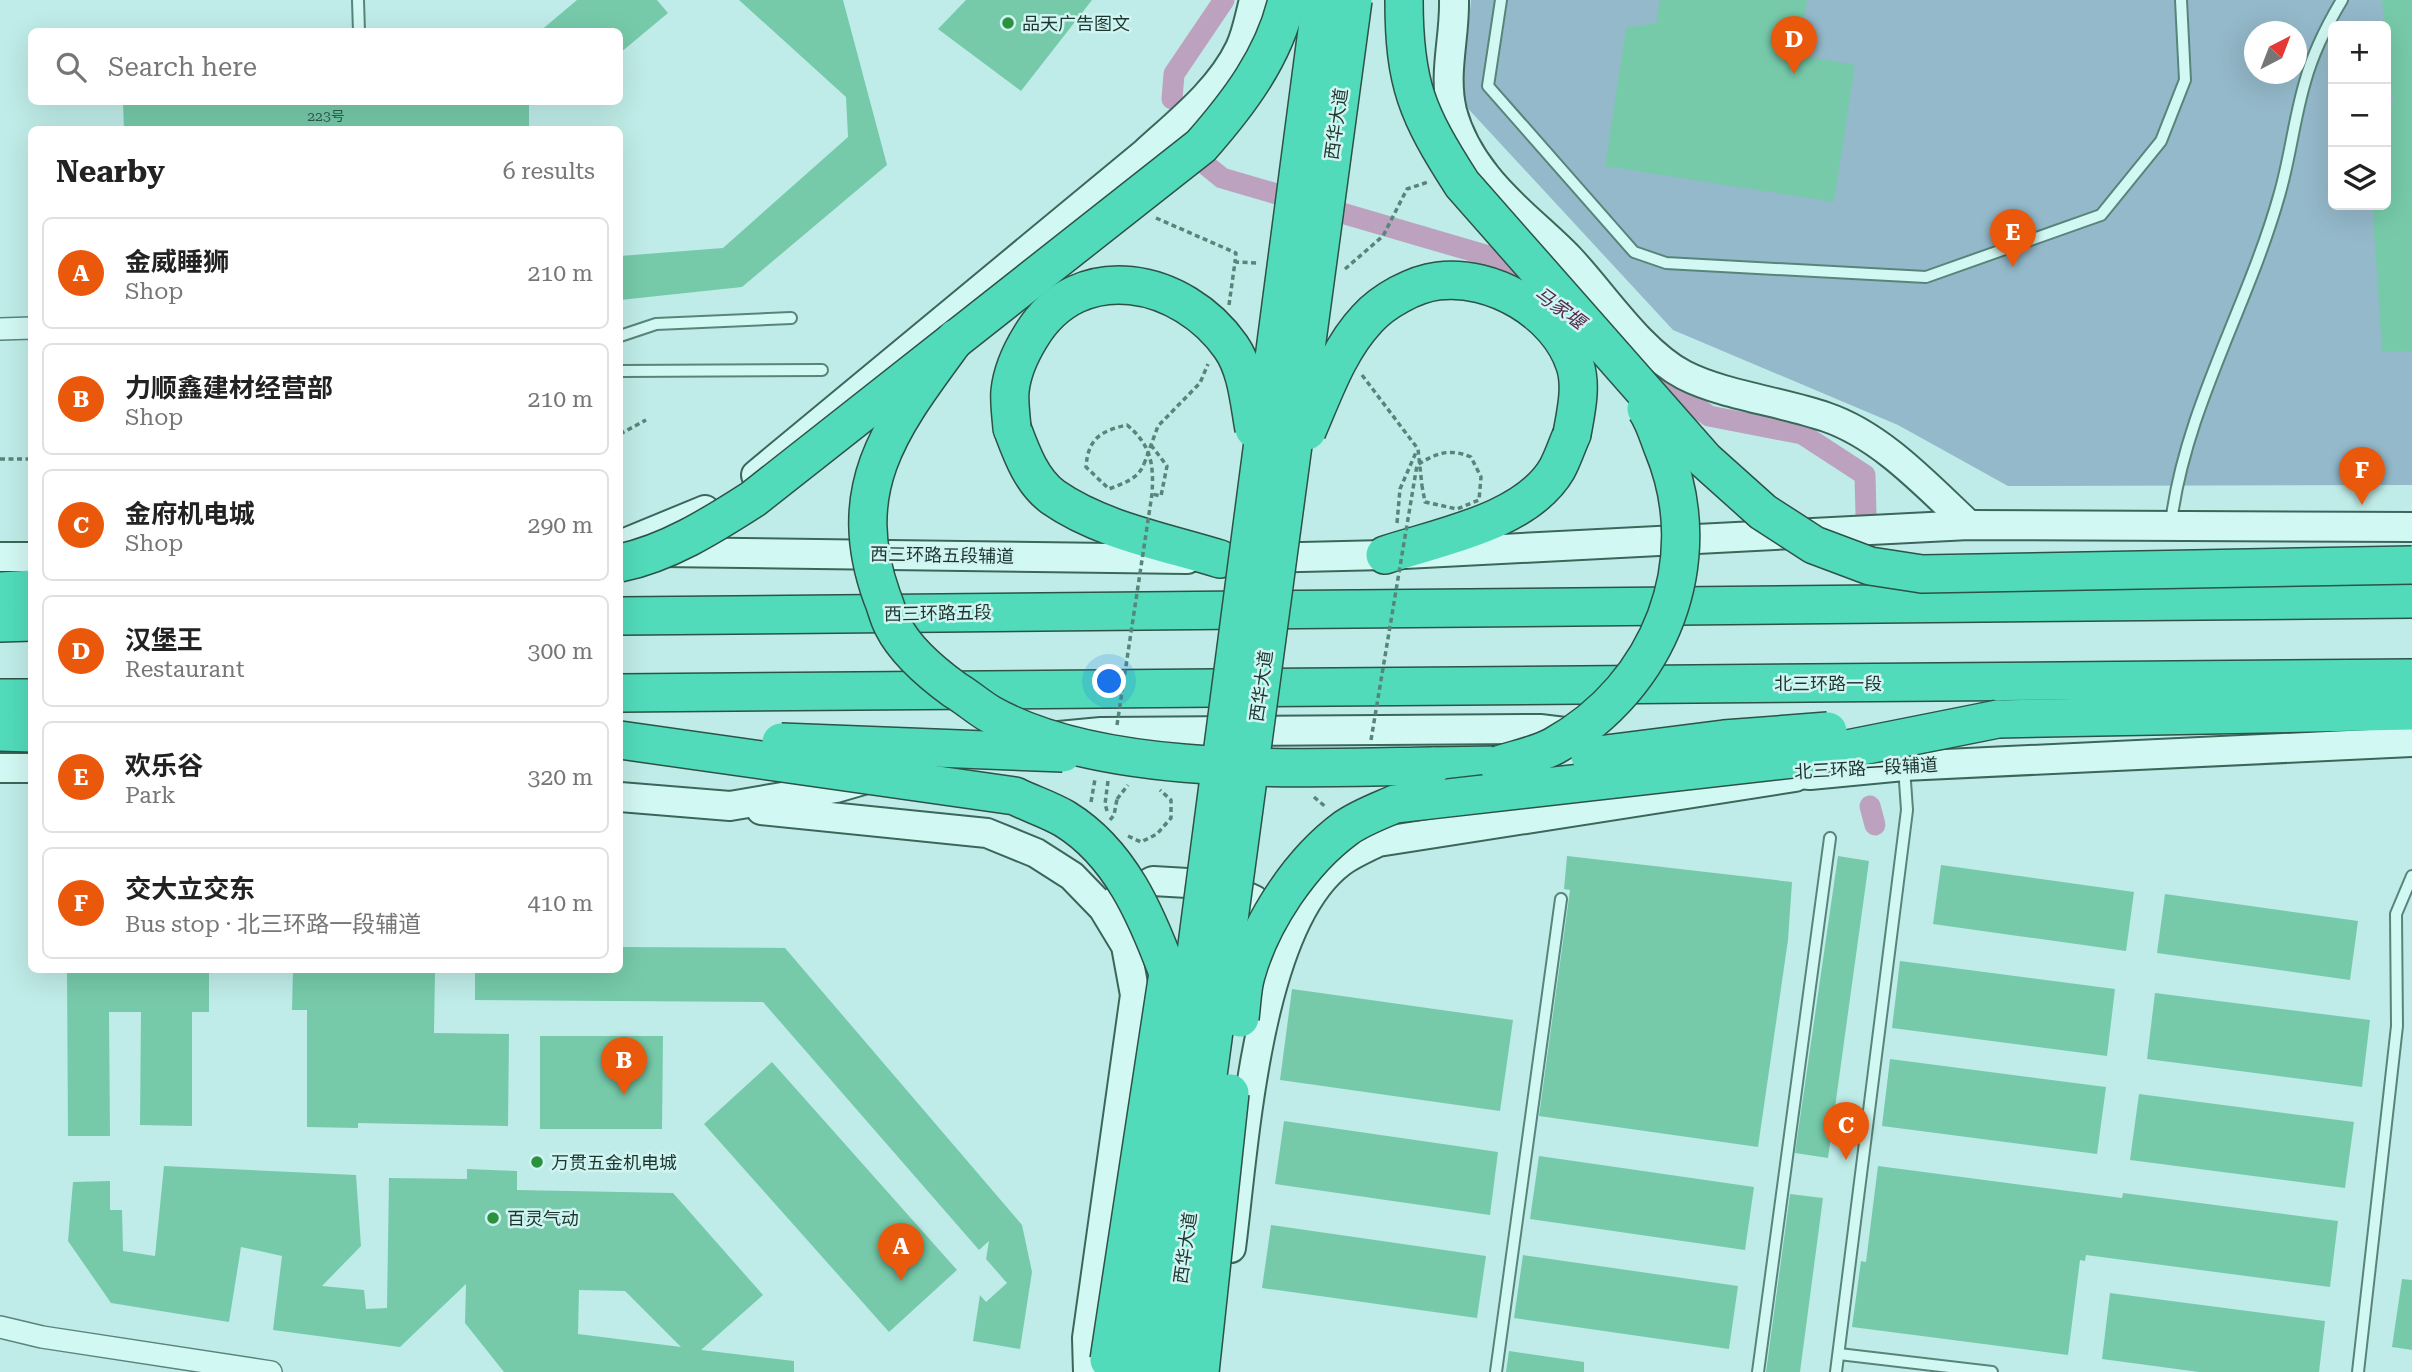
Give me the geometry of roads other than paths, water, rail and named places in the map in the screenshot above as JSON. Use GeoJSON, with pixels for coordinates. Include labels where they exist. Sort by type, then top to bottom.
{"type":"FeatureCollection","features":[{"type":"Feature","properties":{"kind":"highway"},"geometry":{"type":"LineString","coordinates":[[623,562],[639,559],[707,530],[752,499],[1201,146],[1238,104],[1257,71],[1287,0]]}},
{"type":"Feature","properties":{"kind":"highway","name":"西华大道"},"geometry":{"type":"LineString","coordinates":[[1275,468],[1321,0]]}},
{"type":"Feature","properties":{"kind":"highway","name":"西华大道"},"geometry":{"type":"LineString","coordinates":[[1168,1372],[1186,1139],[1275,468],[1353,0]]}},
{"type":"Feature","properties":{"kind":"highway"},"geometry":{"type":"LineString","coordinates":[[1404,0],[1404,49],[1411,88],[1433,139],[1462,184],[1705,460],[1763,512],[1814,545],[1870,566],[1922,574],[1982,575],[2412,565]]}},
{"type":"Feature","properties":{"kind":"highway"},"geometry":{"type":"LineString","coordinates":[[1275,468],[1339,357],[1368,317],[1400,295],[1437,281],[1473,283],[1508,294],[1539,314],[1554,330],[1576,366],[1578,399],[1572,434],[1556,471],[1519,505],[1497,519],[1385,555]]}},
{"type":"Feature","properties":{"kind":"highway"},"geometry":{"type":"LineString","coordinates":[[1220,559],[1094,519],[1051,496],[1026,463],[1012,428],[1010,390],[1022,351],[1041,319],[1069,297],[1100,285],[1138,285],[1173,298],[1206,318],[1232,349],[1275,468]]}},
{"type":"Feature","properties":{"kind":"highway"},"geometry":{"type":"LineString","coordinates":[[1498,765],[1553,747],[1595,718],[1646,662],[1664,628],[1678,587],[1682,548],[1679,495],[1668,459],[1650,415],[1591,330]]}},
{"type":"Feature","properties":{"kind":"highway"},"geometry":{"type":"LineString","coordinates":[[956,338],[902,411],[879,457],[867,507],[870,562],[894,628],[930,672],[991,714],[1120,764]]}},
{"type":"Feature","properties":{"kind":"highway"},"geometry":{"type":"LineString","coordinates":[[0,591],[28,590]]}},
{"type":"Feature","properties":{"kind":"highway","name":"西三环路五段"},"geometry":{"type":"LineString","coordinates":[[623,616],[2412,599]]}},
{"type":"Feature","properties":{"kind":"highway"},"geometry":{"type":"LineString","coordinates":[[0,623],[28,622]]}},
{"type":"Feature","properties":{"kind":"highway","name":"北三环路一段"},"geometry":{"type":"LineString","coordinates":[[623,693],[2412,677]]}},
{"type":"Feature","properties":{"kind":"highway"},"geometry":{"type":"LineString","coordinates":[[0,698],[28,698]]}},
{"type":"Feature","properties":{"kind":"highway"},"geometry":{"type":"LineString","coordinates":[[623,738],[1120,764],[1255,768],[1498,765],[1610,755],[1724,739],[1998,719],[2412,711]]}},
{"type":"Feature","properties":{"kind":"highway"},"geometry":{"type":"LineString","coordinates":[[1195,1070],[1246,975],[1265,929],[1317,854],[1348,827],[1395,804],[1802,758],[1998,719]]}},
{"type":"Feature","properties":{"kind":"highway"},"geometry":{"type":"LineString","coordinates":[[0,732],[28,733]]}},
{"type":"Feature","properties":{"kind":"highway"},"geometry":{"type":"LineString","coordinates":[[623,738],[1015,796],[1064,818],[1093,841],[1124,876],[1152,930],[1168,973],[1195,1070]]}},
{"type":"Feature","properties":{"kind":"highway"},"geometry":{"type":"LineString","coordinates":[[1111,1369],[1130,1221],[1168,973]]}},
{"type":"Feature","properties":{"kind":"highway"},"geometry":{"type":"LineString","coordinates":[[1200,1372],[1229,1100],[1246,975]]}},
{"type":"Feature","properties":{"kind":"highway"},"geometry":{"type":"LineString","coordinates":[[1186,1139],[1217,1230]]}},
{"type":"Feature","properties":{"kind":"highway"},"geometry":{"type":"LineString","coordinates":[[1130,1221],[1186,1139]]}},
{"type":"Feature","properties":{"kind":"highway","name":"西华大道"},"geometry":{"type":"LineString","coordinates":[[1111,1369],[1186,1139]]}},
{"type":"Feature","properties":{"kind":"main road"},"geometry":{"type":"LineString","coordinates":[[623,544],[708,508],[743,486],[1145,153],[1213,88],[1240,47],[1254,0]]}},
{"type":"Feature","properties":{"kind":"main road"},"geometry":{"type":"LineString","coordinates":[[1454,0],[1447,74],[1452,110],[1461,136],[1485,175],[1512,206],[1567,256],[1653,351],[1684,375],[1829,418],[1862,434],[1897,460],[1969,525]]}},
{"type":"Feature","properties":{"kind":"main road"},"geometry":{"type":"LineString","coordinates":[[1385,555],[1969,525],[2412,527]]}},
{"type":"Feature","properties":{"kind":"main road","name":"西三环路五段辅道"},"geometry":{"type":"LineString","coordinates":[[623,551],[1220,559],[1385,555]]}},
{"type":"Feature","properties":{"kind":"main road"},"geometry":{"type":"LineString","coordinates":[[0,557],[28,557]]}},
{"type":"Feature","properties":{"kind":"main road","name":"北三环路一段辅道"},"geometry":{"type":"LineString","coordinates":[[730,806],[836,788],[978,744],[1101,732],[1540,729],[1605,737],[1668,755],[1729,767],[1810,775],[1904,766],[2412,742]]}},
{"type":"Feature","properties":{"kind":"main road"},"geometry":{"type":"LineString","coordinates":[[0,768],[28,768]]}},
{"type":"Feature","properties":{"kind":"main road"},"geometry":{"type":"LineString","coordinates":[[1213,1372],[1262,1019],[1273,979],[1290,938],[1313,895],[1340,863],[1378,842],[1810,775]]}},
{"type":"Feature","properties":{"kind":"main road"},"geometry":{"type":"LineString","coordinates":[[623,797],[987,833],[1036,853],[1065,871],[1102,908],[1126,946],[1135,995],[1087,1338],[1111,1369]]}},
{"type":"Feature","properties":{"kind":"main road"},"geometry":{"type":"LineString","coordinates":[[1102,908],[1153,881],[1222,885],[1254,900],[1290,938]]}},
{"type":"Feature","properties":{"kind":"street"},"geometry":{"type":"LineString","coordinates":[[0,329],[28,328]]}},
{"type":"Feature","properties":{"kind":"street"},"geometry":{"type":"LineString","coordinates":[[0,1327],[42,1337],[271,1372]]}},
{"type":"Feature","properties":{"kind":"lane"},"geometry":{"type":"LineString","coordinates":[[358,0],[359,28]]}},
{"type":"Feature","properties":{"kind":"lane"},"geometry":{"type":"LineString","coordinates":[[1501,0],[1488,86],[1634,252],[1666,263],[1926,277],[2101,215],[2161,141],[2185,80],[2181,0]]}},
{"type":"Feature","properties":{"kind":"lane"},"geometry":{"type":"LineString","coordinates":[[2171,526],[2176,486],[2195,422],[2233,328],[2280,196],[2305,81],[2328,24],[2342,0]]}},
{"type":"Feature","properties":{"kind":"lane"},"geometry":{"type":"LineString","coordinates":[[623,334],[656,324],[791,318]]}},
{"type":"Feature","properties":{"kind":"lane"},"geometry":{"type":"LineString","coordinates":[[623,371],[822,370]]}},
{"type":"Feature","properties":{"kind":"lane"},"geometry":{"type":"LineString","coordinates":[[1836,1372],[1907,810],[1904,766]]}},
{"type":"Feature","properties":{"kind":"lane"},"geometry":{"type":"LineString","coordinates":[[1758,1372],[1830,838]]}},
{"type":"Feature","properties":{"kind":"lane"},"geometry":{"type":"LineString","coordinates":[[2358,1372],[2398,1026],[2396,914],[2412,876]]}},
{"type":"Feature","properties":{"kind":"lane"},"geometry":{"type":"LineString","coordinates":[[1496,1372],[1560,898]]}},
{"type":"Feature","properties":{"kind":"lane"},"geometry":{"type":"LineString","coordinates":[[1839,1354],[1993,1372]]}},
{"type":"Feature","properties":{"kind":"waterway","name":"马家堰"},"geometry":{"type":"LineString","coordinates":[[1172,99],[1174,74],[1224,0]]}},
{"type":"Feature","properties":{"kind":"waterway","name":"马家堰"},"geometry":{"type":"LineString","coordinates":[[1201,161],[1222,178],[1489,256],[1544,296]]}},
{"type":"Feature","properties":{"kind":"waterway","name":"马家堰"},"geometry":{"type":"LineString","coordinates":[[1635,362],[1709,416],[1802,434],[1865,475],[1866,515]]}},
{"type":"Feature","properties":{"kind":"waterway","name":"马家堰"},"geometry":{"type":"LineString","coordinates":[[1870,806],[1875,825]]}},
{"type":"Feature","properties":{"kind":"place","name":"品天广告图文"},"geometry":{"type":"Point","coordinates":[1008,23]}},
{"type":"Feature","properties":{"kind":"place","name":"汉堡王"},"geometry":{"type":"Point","coordinates":[1794,74]}},
{"type":"Feature","properties":{"kind":"place","name":"欢乐谷"},"geometry":{"type":"Point","coordinates":[2013,267]}},
{"type":"Feature","properties":{"kind":"place","name":"交大立交东"},"geometry":{"type":"Point","coordinates":[2362,505]}},
{"type":"Feature","properties":{"kind":"place","name":"力顺鑫建材经营部"},"geometry":{"type":"Point","coordinates":[624,1095]}},
{"type":"Feature","properties":{"kind":"place","name":"金府机电城"},"geometry":{"type":"Point","coordinates":[1846,1160]}},
{"type":"Feature","properties":{"kind":"place","name":"万贯五金机电城"},"geometry":{"type":"Point","coordinates":[537,1162]}},
{"type":"Feature","properties":{"kind":"place","name":"百灵气动"},"geometry":{"type":"Point","coordinates":[493,1218]}},
{"type":"Feature","properties":{"kind":"place","name":"金威睡狮"},"geometry":{"type":"Point","coordinates":[901,1281]}}]}
